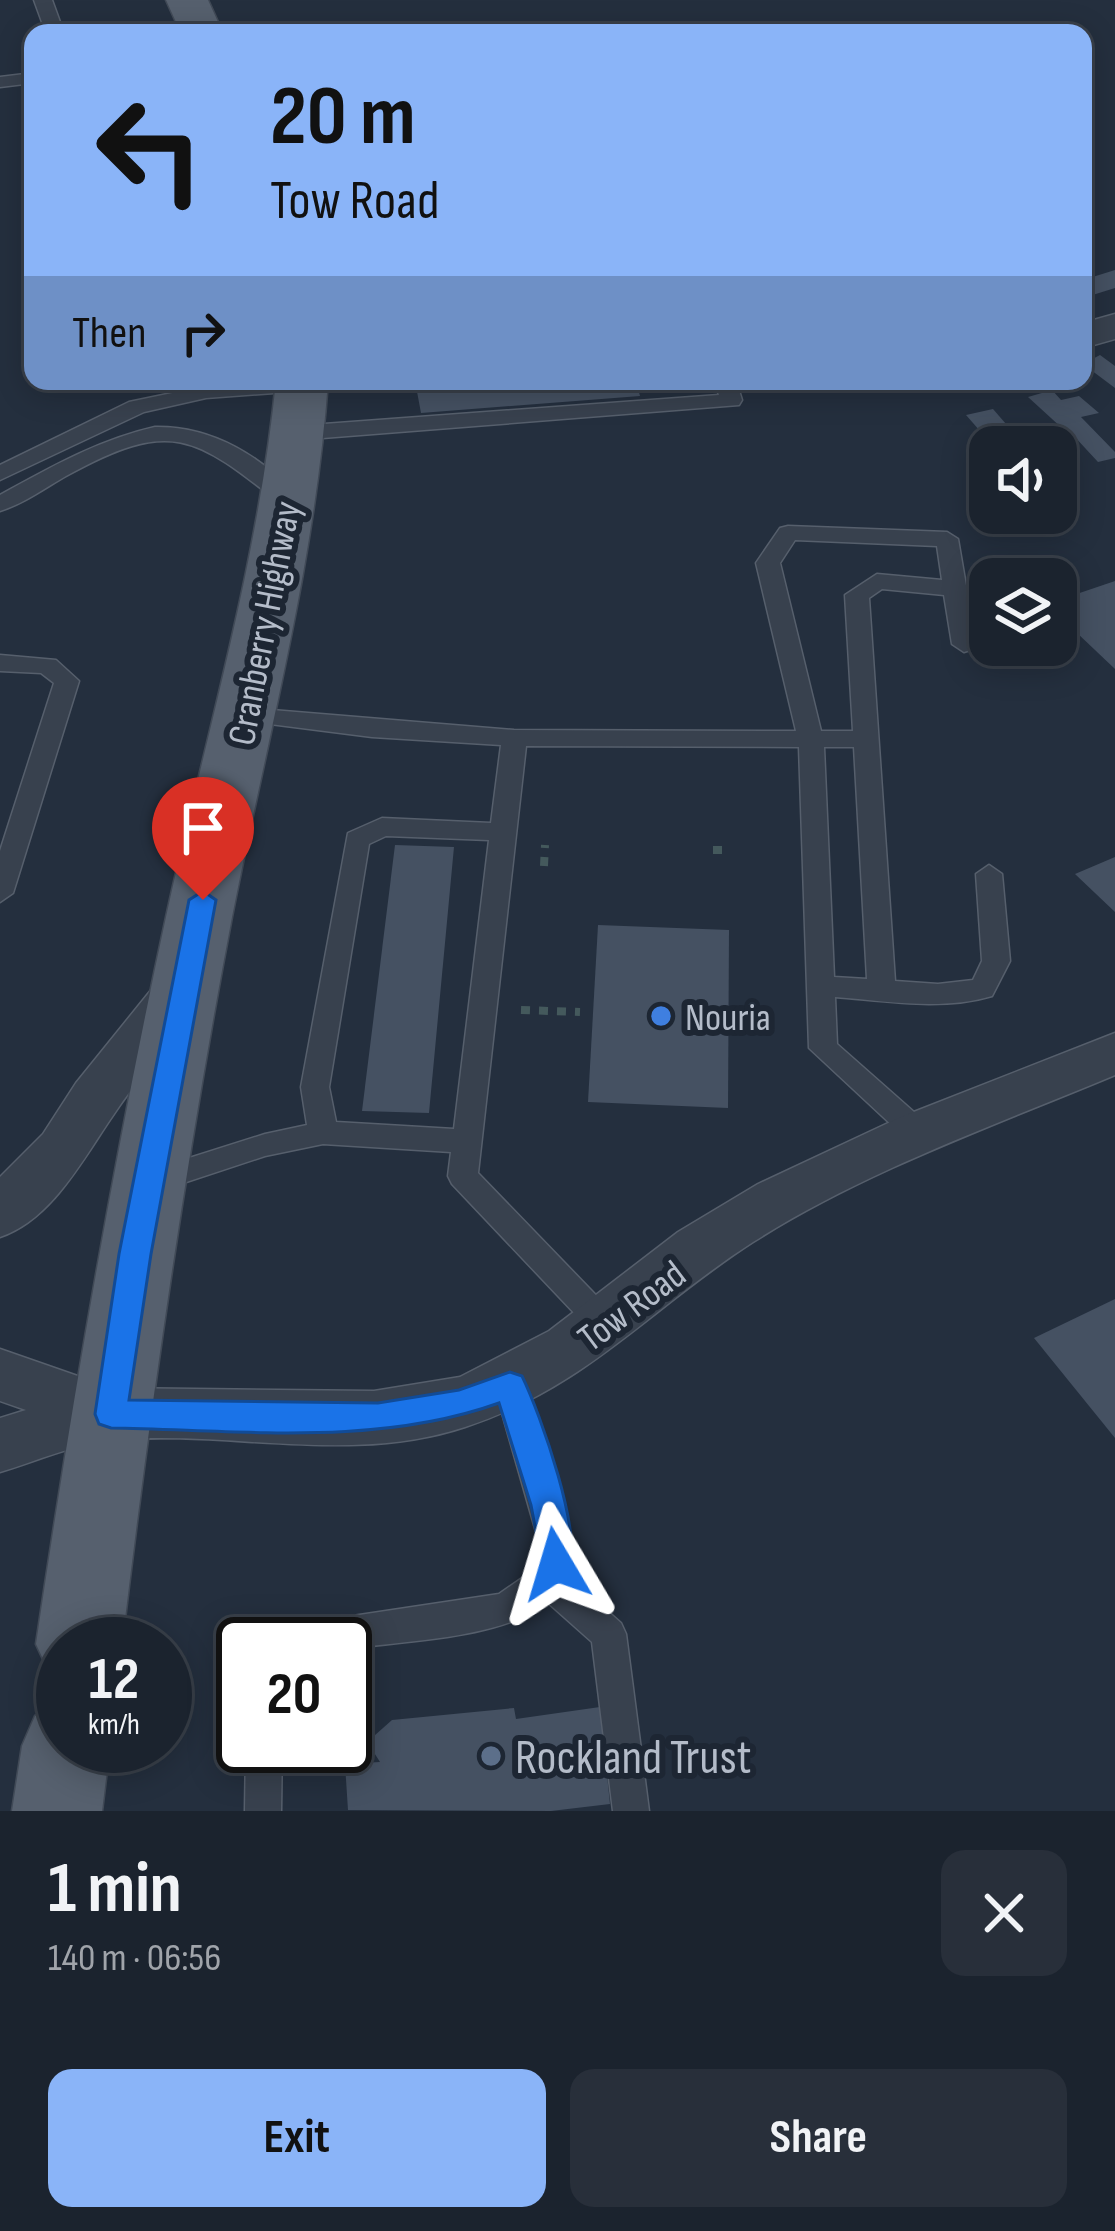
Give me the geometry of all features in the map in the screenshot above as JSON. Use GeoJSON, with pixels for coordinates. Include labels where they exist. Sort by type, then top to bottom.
{"type":"FeatureCollection","features":[{"type":"Feature","properties":{"kind":"main road","name":"Cranberry Highway"},"geometry":{"type":"LineString","coordinates":[[83,1617],[149,1182],[290,500],[300,400]]}},
{"type":"Feature","properties":{"kind":"main road"},"geometry":{"type":"LineString","coordinates":[[57,1811],[62,1773]]}},
{"type":"Feature","properties":{"kind":"street"},"geometry":{"type":"LineString","coordinates":[[0,1214],[63,1149],[95,1098],[187,983]]}},
{"type":"Feature","properties":{"kind":"street","name":"Tow Road"},"geometry":{"type":"LineString","coordinates":[[111,1414],[378,1417],[459,1404],[510,1385],[606,1326],[731,1227],[861,1160],[1115,1053]]}},
{"type":"Feature","properties":{"kind":"street"},"geometry":{"type":"LineString","coordinates":[[0,1375],[111,1414]]}},
{"type":"Feature","properties":{"kind":"street"},"geometry":{"type":"LineString","coordinates":[[0,1445],[111,1414]]}},
{"type":"Feature","properties":{"kind":"lane"},"geometry":{"type":"LineString","coordinates":[[0,473],[118,414],[163,399],[731,400],[728,390]]}},
{"type":"Feature","properties":{"kind":"lane"},"geometry":{"type":"LineString","coordinates":[[0,504],[112,448],[139,438],[178,433],[210,442],[290,500]]}},
{"type":"Feature","properties":{"kind":"lane"},"geometry":{"type":"LineString","coordinates":[[921,1135],[823,1048],[811,742],[768,563],[788,533],[947,539],[964,644]]}},
{"type":"Feature","properties":{"kind":"lane"},"geometry":{"type":"LineString","coordinates":[[882,990],[857,595],[877,581],[956,589]]}},
{"type":"Feature","properties":{"kind":"lane"},"geometry":{"type":"LineString","coordinates":[[0,663],[46,665],[68,681],[8,845],[0,893]]}},
{"type":"Feature","properties":{"kind":"lane"},"geometry":{"type":"LineString","coordinates":[[246,713],[371,729],[514,738],[866,739]]}},
{"type":"Feature","properties":{"kind":"lane"},"geometry":{"type":"LineString","coordinates":[[514,738],[464,1176],[606,1326]]}},
{"type":"Feature","properties":{"kind":"lane"},"geometry":{"type":"LineString","coordinates":[[323,1133],[315,1087],[357,838],[382,827],[503,832]]}},
{"type":"Feature","properties":{"kind":"lane"},"geometry":{"type":"LineString","coordinates":[[821,986],[938,994],[982,989],[995,961],[989,874]]}},
{"type":"Feature","properties":{"kind":"lane"},"geometry":{"type":"LineString","coordinates":[[149,1182],[265,1145],[323,1133],[468,1141]]}},
{"type":"Feature","properties":{"kind":"lane"},"geometry":{"type":"LineString","coordinates":[[372,1628],[499,1610],[523,1600],[547,1580],[556,1564],[557,1546],[510,1385]]}},
{"type":"Feature","properties":{"kind":"lane"},"geometry":{"type":"LineString","coordinates":[[547,1580],[609,1634],[631,1809]]}},
{"type":"Feature","properties":{"kind":"lane"},"geometry":{"type":"LineString","coordinates":[[263,1811],[264,1773]]}},
{"type":"Feature","properties":{"kind":"path"},"geometry":{"type":"LineString","coordinates":[[544,866],[545,844]]}},
{"type":"Feature","properties":{"kind":"path"},"geometry":{"type":"LineString","coordinates":[[713,850],[727,850]]}},
{"type":"Feature","properties":{"kind":"path"},"geometry":{"type":"LineString","coordinates":[[483,1008],[580,1012]]}},
{"type":"Feature","properties":{"kind":"building"},"geometry":{"type":"Polygon","coordinates":[[[1115,270],[1115,288],[1092,295],[1092,277],[1115,270]]]}},
{"type":"Feature","properties":{"kind":"building"},"geometry":{"type":"Polygon","coordinates":[[[1100,355],[1115,366],[1115,388],[1092,371],[1092,359],[1100,355]]]}},
{"type":"Feature","properties":{"kind":"building"},"geometry":{"type":"Polygon","coordinates":[[[417,390],[638,390],[640,396],[421,413],[417,390]]]}},
{"type":"Feature","properties":{"kind":"building"},"geometry":{"type":"Polygon","coordinates":[[[1052,390],[1061,400],[1079,396],[1099,413],[1081,417],[1115,452],[1115,458],[1098,462],[1077,439],[1077,426],[1060,426],[1028,397],[1052,390]]]}},
{"type":"Feature","properties":{"kind":"building"},"geometry":{"type":"Polygon","coordinates":[[[993,409],[1008,426],[976,426],[966,415],[993,409]]]}},
{"type":"Feature","properties":{"kind":"building"},"geometry":{"type":"Polygon","coordinates":[[[1115,581],[1115,669],[1077,633],[1077,594],[1115,581]]]}},
{"type":"Feature","properties":{"kind":"building"},"geometry":{"type":"Polygon","coordinates":[[[395,845],[454,847],[429,1113],[362,1111],[395,845]]]}},
{"type":"Feature","properties":{"kind":"building"},"geometry":{"type":"Polygon","coordinates":[[[1115,857],[1115,912],[1075,874],[1115,857]]]}},
{"type":"Feature","properties":{"kind":"building","name":"Nouria"},"geometry":{"type":"Polygon","coordinates":[[[598,925],[729,930],[728,1108],[588,1102],[598,925]]]}},
{"type":"Feature","properties":{"kind":"building"},"geometry":{"type":"Polygon","coordinates":[[[1115,1299],[1115,1438],[1034,1338],[1115,1299]]]}},
{"type":"Feature","properties":{"kind":"building","name":"Rockland Trust"},"geometry":{"type":"Polygon","coordinates":[[[600,1707],[610,1804],[551,1811],[348,1810],[346,1773],[372,1773],[372,1762],[380,1762],[373,1751],[374,1736],[392,1720],[514,1708],[516,1719],[600,1707]]]}},
{"type":"Feature","properties":{"kind":"place","name":"Nouria"},"geometry":{"type":"Point","coordinates":[661,1016]}},
{"type":"Feature","properties":{"kind":"place","name":"Rockland Trust"},"geometry":{"type":"Point","coordinates":[491,1756]}},
{"type":"Feature","properties":{"kind":"route"},"geometry":{"type":"LineString","coordinates":[[203,900],[135,1254],[111,1414],[378,1417],[459,1404],[510,1385],[548,1505],[556,1564]]}}]}
